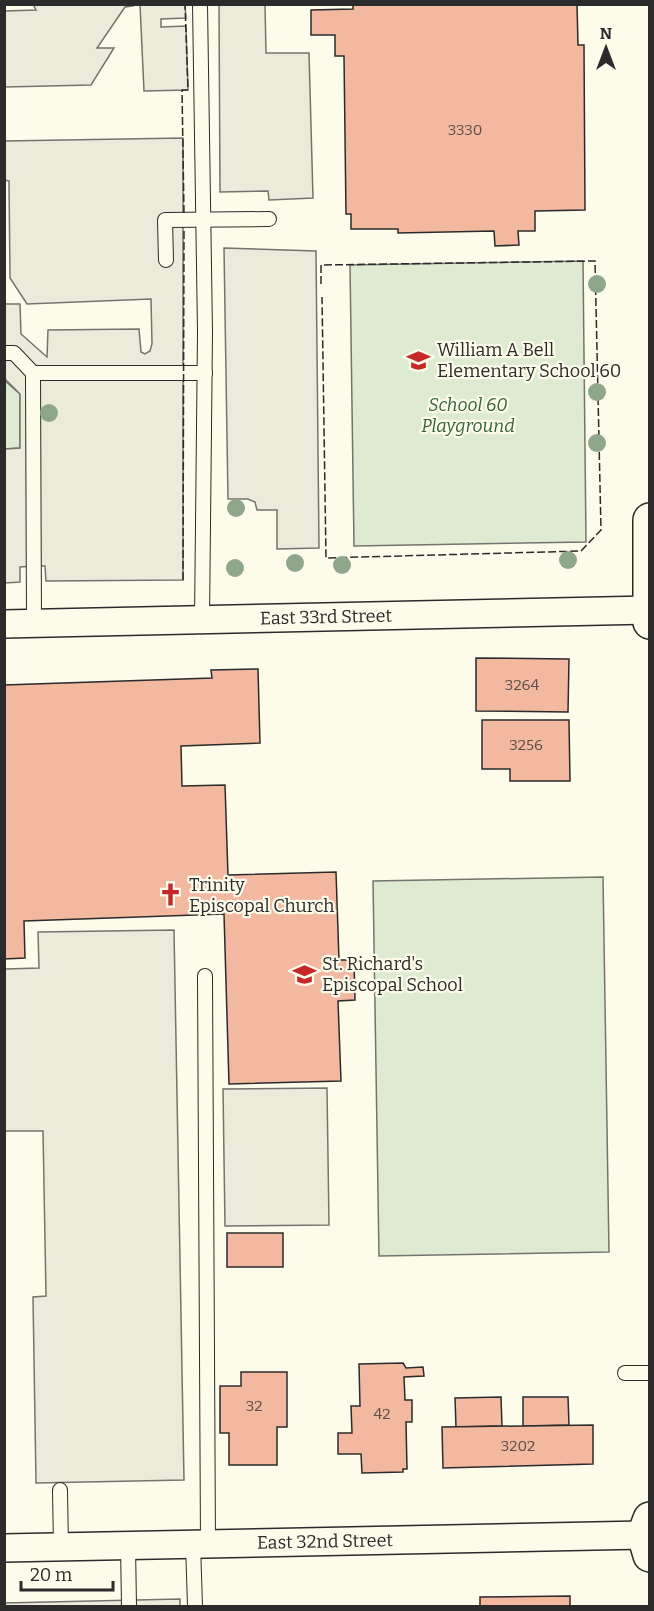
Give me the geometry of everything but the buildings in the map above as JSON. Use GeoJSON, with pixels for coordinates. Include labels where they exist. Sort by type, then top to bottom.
{"type":"FeatureCollection","features":[{"type":"Feature","properties":{"kind":"street"},"geometry":{"type":"LineString","coordinates":[[650,520],[650,622]]}},
{"type":"Feature","properties":{"kind":"street","name":"East 33rd Street"},"geometry":{"type":"LineString","coordinates":[[4,624],[649,609]]}},
{"type":"Feature","properties":{"kind":"street","name":"East 32nd Street"},"geometry":{"type":"LineString","coordinates":[[4,1548],[648,1536]]}},
{"type":"Feature","properties":{"kind":"lane"},"geometry":{"type":"LineString","coordinates":[[200,4],[205,373],[202,620]]}},
{"type":"Feature","properties":{"kind":"lane"},"geometry":{"type":"LineString","coordinates":[[166,260],[165,220],[269,219]]}},
{"type":"Feature","properties":{"kind":"lane"},"geometry":{"type":"LineString","coordinates":[[4,353],[14,352],[33,374],[34,623]]}},
{"type":"Feature","properties":{"kind":"lane"},"geometry":{"type":"LineString","coordinates":[[33,374],[205,373]]}},
{"type":"Feature","properties":{"kind":"lane"},"geometry":{"type":"LineString","coordinates":[[195,1606],[201,1544],[205,976]]}},
{"type":"Feature","properties":{"kind":"lane"},"geometry":{"type":"LineString","coordinates":[[625,1373],[650,1373]]}},
{"type":"Feature","properties":{"kind":"lane"},"geometry":{"type":"LineString","coordinates":[[60,1490],[61,1547]]}},
{"type":"Feature","properties":{"kind":"lane"},"geometry":{"type":"LineString","coordinates":[[128,1546],[129,1606]]}},
{"type":"Feature","properties":{"kind":"green space","name":"School 60 Playground"},"geometry":{"type":"Polygon","coordinates":[[[583,261],[586,542],[354,546],[350,265],[583,261]]]}},
{"type":"Feature","properties":{"kind":"green space"},"geometry":{"type":"Polygon","coordinates":[[[4,380],[20,394],[20,448],[5,449],[4,380]]]}},
{"type":"Feature","properties":{"kind":"green space"},"geometry":{"type":"Polygon","coordinates":[[[603,877],[609,1252],[379,1256],[373,881],[603,877]]]}},
{"type":"Feature","properties":{"kind":"shaded area"},"geometry":{"type":"Polygon","coordinates":[[[33,4],[132,4],[133,6],[125,7],[97,48],[114,48],[91,85],[5,87],[5,11],[36,10],[33,4]]]}},
{"type":"Feature","properties":{"kind":"shaded area"},"geometry":{"type":"Polygon","coordinates":[[[140,5],[185,5],[186,18],[161,19],[161,27],[186,26],[188,90],[144,91],[140,5]]]}},
{"type":"Feature","properties":{"kind":"shaded area"},"geometry":{"type":"Polygon","coordinates":[[[219,5],[265,5],[266,53],[309,53],[313,198],[269,200],[268,191],[220,192],[219,5]]]}},
{"type":"Feature","properties":{"kind":"shaded area"},"geometry":{"type":"Polygon","coordinates":[[[183,138],[183,580],[46,581],[45,566],[33,566],[20,567],[20,582],[5,583],[5,449],[20,448],[20,394],[5,379],[5,304],[20,304],[21,334],[47,357],[48,330],[139,329],[141,352],[145,354],[150,351],[152,344],[151,299],[27,304],[10,278],[9,181],[5,180],[5,141],[183,138]]]}},
{"type":"Feature","properties":{"kind":"shaded area"},"geometry":{"type":"Polygon","coordinates":[[[224,248],[316,251],[319,548],[277,549],[277,510],[257,510],[255,502],[248,499],[228,499],[224,248]]]}},
{"type":"Feature","properties":{"kind":"shaded area"},"geometry":{"type":"Polygon","coordinates":[[[174,930],[184,1480],[36,1483],[33,1297],[46,1296],[43,1131],[5,1131],[5,969],[39,968],[38,932],[174,930]]]}},
{"type":"Feature","properties":{"kind":"shaded area"},"geometry":{"type":"Polygon","coordinates":[[[327,1088],[329,1225],[225,1226],[223,1089],[327,1088]]]}},
{"type":"Feature","properties":{"kind":"shaded area"},"geometry":{"type":"Polygon","coordinates":[[[180,1599],[180,1606],[5,1606],[4,1603],[180,1599]]]}},
{"type":"Feature","properties":{"kind":"fence"},"geometry":{"type":"LineString","coordinates":[[184,213],[182,90],[188,90],[185,4]]}},
{"type":"Feature","properties":{"kind":"fence"},"geometry":{"type":"LineString","coordinates":[[183,580],[184,231]]}},
{"type":"Feature","properties":{"kind":"fence"},"geometry":{"type":"LineString","coordinates":[[321,284],[321,265],[595,261],[601,530],[581,551],[326,558],[322,297]]}},
{"type":"Feature","properties":{"kind":"place","name":"William A Bell Elementary School 60"},"geometry":{"type":"Point","coordinates":[419,360]}},
{"type":"Feature","properties":{"kind":"place","name":"Trinity Episcopal Church"},"geometry":{"type":"Point","coordinates":[171,895]}},
{"type":"Feature","properties":{"kind":"place","name":"St. Richard's Episcopal School"},"geometry":{"type":"Point","coordinates":[304,974]}}]}
